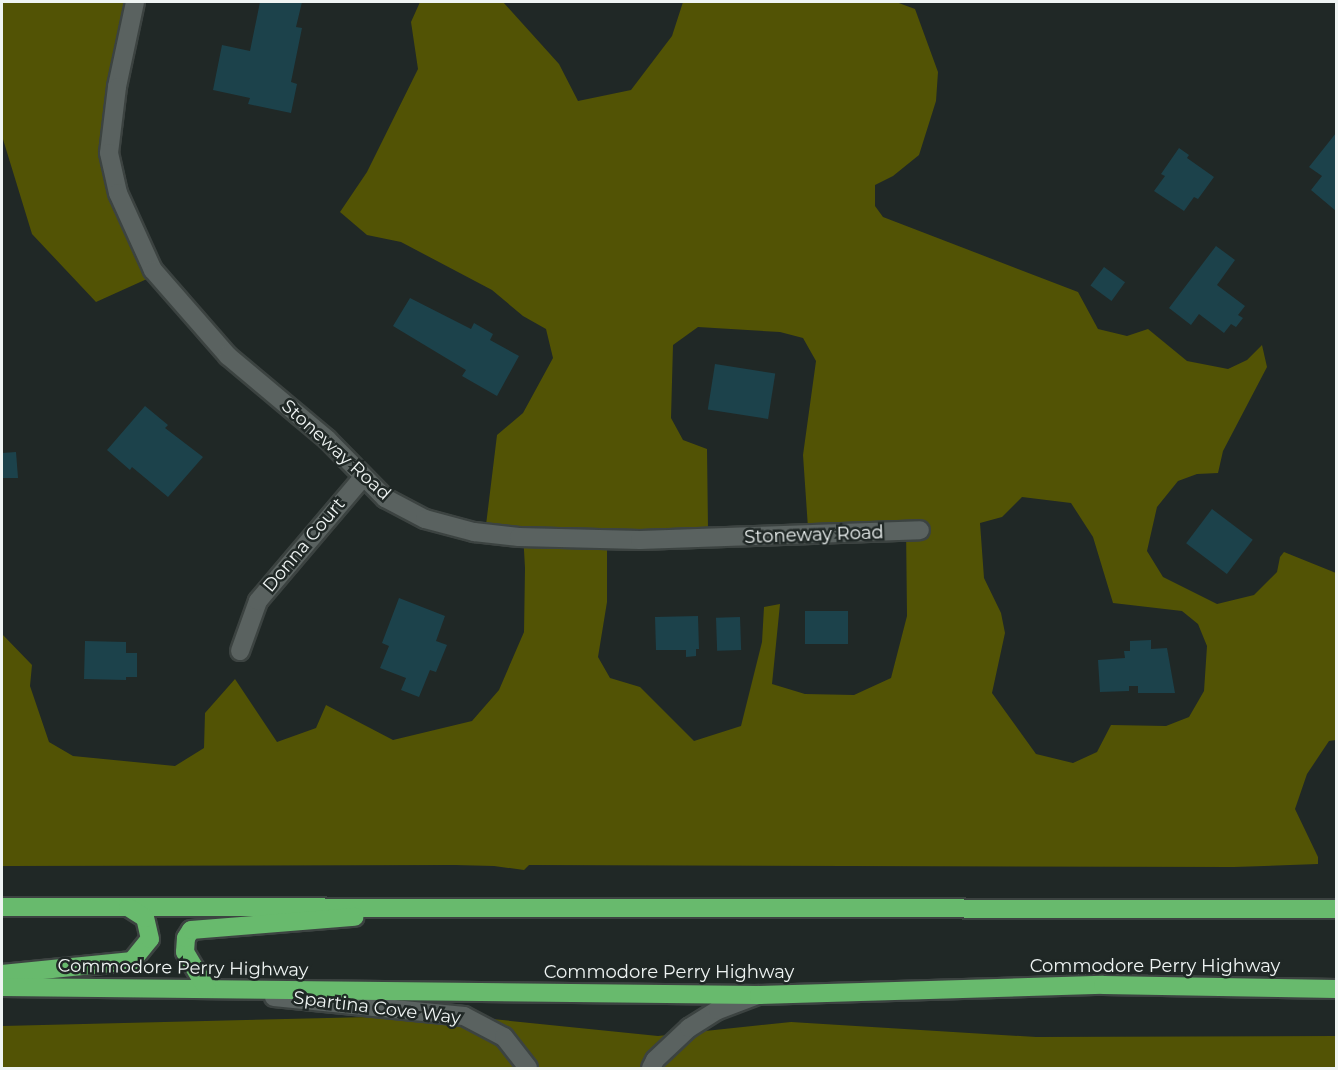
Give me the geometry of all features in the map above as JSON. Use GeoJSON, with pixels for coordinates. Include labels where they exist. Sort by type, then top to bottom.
{"type":"FeatureCollection","features":[{"type":"Feature","properties":{"kind":"highway"},"geometry":{"type":"LineString","coordinates":[[207,989],[185,952],[186,938],[191,930],[517,906]]}},
{"type":"Feature","properties":{"kind":"highway"},"geometry":{"type":"LineString","coordinates":[[2,907],[1336,909]]}},
{"type":"Feature","properties":{"kind":"highway"},"geometry":{"type":"LineString","coordinates":[[2,974],[132,961],[150,939],[145,918],[128,907]]}},
{"type":"Feature","properties":{"kind":"highway","name":"Commodore Perry Highway"},"geometry":{"type":"LineString","coordinates":[[2,987],[759,995],[1103,985],[1336,989]]}},
{"type":"Feature","properties":{"kind":"street","name":"Stoneway Road"},"geometry":{"type":"LineString","coordinates":[[135,2],[117,87],[109,153],[118,193],[153,270],[228,356],[327,439],[385,498],[426,519],[474,532],[519,537],[640,540],[920,530]]}},
{"type":"Feature","properties":{"kind":"street","name":"Donna Court"},"geometry":{"type":"LineString","coordinates":[[240,651],[258,601],[363,477]]}},
{"type":"Feature","properties":{"kind":"street","name":"Spartina Cove Way"},"geometry":{"type":"LineString","coordinates":[[207,989],[464,1016],[504,1037],[528,1068]]}},
{"type":"Feature","properties":{"kind":"street"},"geometry":{"type":"LineString","coordinates":[[651,1068],[655,1060],[689,1028],[718,1010],[759,995]]}},
{"type":"Feature","properties":{"kind":"shaded area"},"geometry":{"type":"Polygon","coordinates":[[[2,2],[134,2],[108,147],[158,274],[96,302],[32,234],[2,136],[2,2]]]}},
{"type":"Feature","properties":{"kind":"shaded area"},"geometry":{"type":"Polygon","coordinates":[[[420,2],[503,2],[559,64],[578,101],[631,90],[672,36],[683,2],[896,2],[915,9],[938,72],[936,101],[919,155],[893,176],[875,185],[875,206],[883,217],[1078,292],[1098,329],[1127,336],[1148,329],[1187,361],[1228,369],[1247,360],[1262,345],[1267,367],[1223,451],[1218,473],[1197,474],[1178,481],[1157,507],[1147,551],[1163,577],[1217,604],[1254,595],[1277,572],[1280,557],[1284,552],[1336,573],[1336,740],[1329,741],[1307,774],[1295,809],[1318,857],[1318,864],[1234,867],[529,865],[524,870],[494,866],[455,865],[2,866],[2,634],[32,665],[30,686],[49,742],[73,756],[175,766],[204,748],[205,713],[235,679],[277,742],[316,728],[326,705],[393,740],[472,721],[499,690],[524,632],[525,568],[523,533],[486,525],[497,435],[523,413],[553,358],[546,329],[523,316],[492,290],[401,242],[367,235],[340,212],[367,172],[418,69],[411,22],[420,2]],[[698,327],[673,345],[671,418],[683,440],[707,449],[708,528],[701,532],[607,534],[607,602],[598,657],[610,678],[640,687],[694,741],[741,726],[762,642],[764,607],[780,604],[772,684],[805,694],[854,695],[891,678],[907,616],[906,526],[808,528],[803,455],[816,361],[803,338],[780,332],[698,327]],[[1022,497],[1002,517],[980,523],[984,578],[1001,613],[1005,633],[992,693],[1036,754],[1073,763],[1097,752],[1111,725],[1166,726],[1189,717],[1204,691],[1207,646],[1198,624],[1182,611],[1113,603],[1093,537],[1071,503],[1022,497]]]}},
{"type":"Feature","properties":{"kind":"shaded area"},"geometry":{"type":"Polygon","coordinates":[[[453,1015],[658,1036],[791,1022],[1036,1037],[1336,1036],[1336,1068],[2,1068],[2,1026],[453,1015]]]}},
{"type":"Feature","properties":{"kind":"building"},"geometry":{"type":"Polygon","coordinates":[[[260,2],[302,2],[296,27],[302,28],[291,82],[297,84],[291,113],[248,104],[250,98],[213,90],[222,45],[250,51],[260,2]]]}},
{"type":"Feature","properties":{"kind":"building"},"geometry":{"type":"Polygon","coordinates":[[[1336,133],[1336,211],[1311,190],[1322,176],[1309,167],[1336,133]]]}},
{"type":"Feature","properties":{"kind":"building"},"geometry":{"type":"Polygon","coordinates":[[[1179,148],[1189,155],[1187,158],[1214,177],[1198,199],[1194,197],[1184,211],[1154,191],[1165,176],[1161,174],[1179,148]]]}},
{"type":"Feature","properties":{"kind":"building"},"geometry":{"type":"Polygon","coordinates":[[[1216,246],[1235,260],[1217,285],[1245,306],[1238,315],[1243,318],[1236,327],[1231,324],[1224,333],[1199,314],[1191,325],[1169,308],[1216,246]]]}},
{"type":"Feature","properties":{"kind":"building"},"geometry":{"type":"Polygon","coordinates":[[[1104,267],[1125,282],[1112,301],[1090,286],[1104,267]]]}},
{"type":"Feature","properties":{"kind":"building"},"geometry":{"type":"Polygon","coordinates":[[[410,298],[471,329],[474,323],[493,334],[490,340],[519,356],[497,396],[462,376],[466,370],[393,326],[410,298]]]}},
{"type":"Feature","properties":{"kind":"building"},"geometry":{"type":"Polygon","coordinates":[[[715,364],[775,374],[768,419],[708,409],[715,364]]]}},
{"type":"Feature","properties":{"kind":"building"},"geometry":{"type":"Polygon","coordinates":[[[145,406],[168,425],[165,428],[203,457],[168,497],[132,467],[130,470],[107,450],[145,406]]]}},
{"type":"Feature","properties":{"kind":"building"},"geometry":{"type":"Polygon","coordinates":[[[16,452],[18,478],[2,478],[2,453],[16,452]]]}},
{"type":"Feature","properties":{"kind":"building"},"geometry":{"type":"Polygon","coordinates":[[[1212,509],[1253,540],[1227,574],[1186,543],[1212,509]]]}},
{"type":"Feature","properties":{"kind":"building"},"geometry":{"type":"Polygon","coordinates":[[[399,598],[445,616],[436,641],[447,645],[436,672],[430,670],[419,697],[401,690],[406,678],[380,668],[389,646],[382,643],[399,598]]]}},
{"type":"Feature","properties":{"kind":"building"},"geometry":{"type":"Polygon","coordinates":[[[805,611],[848,611],[848,644],[805,644],[805,611]]]}},
{"type":"Feature","properties":{"kind":"building"},"geometry":{"type":"Polygon","coordinates":[[[698,616],[699,649],[696,649],[696,656],[686,657],[686,650],[656,650],[655,617],[698,616]]]}},
{"type":"Feature","properties":{"kind":"building"},"geometry":{"type":"Polygon","coordinates":[[[740,617],[741,650],[717,651],[716,618],[740,617]]]}},
{"type":"Feature","properties":{"kind":"building"},"geometry":{"type":"Polygon","coordinates":[[[1151,640],[1151,649],[1167,648],[1175,693],[1138,693],[1138,686],[1129,686],[1129,691],[1100,692],[1098,660],[1125,658],[1124,651],[1130,651],[1130,641],[1151,640]]]}},
{"type":"Feature","properties":{"kind":"building"},"geometry":{"type":"Polygon","coordinates":[[[85,641],[126,642],[126,653],[137,653],[137,677],[126,677],[126,680],[84,679],[85,641]]]}}]}
